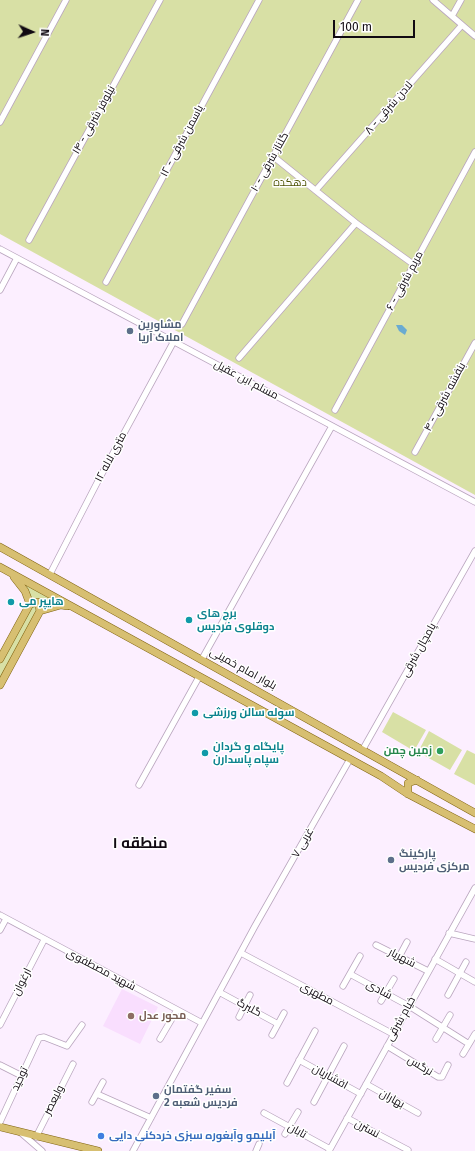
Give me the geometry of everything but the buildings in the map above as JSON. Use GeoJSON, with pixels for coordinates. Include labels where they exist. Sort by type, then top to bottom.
{"type":"FeatureCollection","features":[{"type":"Feature","properties":{"kind":"main road","name":"بلوار امام خمینی"},"geometry":{"type":"LineString","coordinates":[[0,547],[475,813]]}},
{"type":"Feature","properties":{"kind":"main road"},"geometry":{"type":"LineString","coordinates":[[0,567],[381,776],[408,794],[475,829]]}},
{"type":"Feature","properties":{"kind":"main road"},"geometry":{"type":"LineString","coordinates":[[10,572],[25,591],[30,604]]}},
{"type":"Feature","properties":{"kind":"main road"},"geometry":{"type":"LineString","coordinates":[[0,659],[30,604],[38,602],[40,611],[0,685]]}},
{"type":"Feature","properties":{"kind":"main road"},"geometry":{"type":"LineString","coordinates":[[40,611],[61,605],[73,608]]}},
{"type":"Feature","properties":{"kind":"main road"},"geometry":{"type":"LineString","coordinates":[[408,794],[408,783],[417,780]]}},
{"type":"Feature","properties":{"kind":"main road"},"geometry":{"type":"LineString","coordinates":[[0,1127],[98,1151]]}},
{"type":"Feature","properties":{"kind":"street"},"geometry":{"type":"LineString","coordinates":[[0,122],[66,0]]}},
{"type":"Feature","properties":{"kind":"street","name":"نیلوفر شرقی - ۱۴"},"geometry":{"type":"LineString","coordinates":[[29,240],[160,0]]}},
{"type":"Feature","properties":{"kind":"street","name":"یاسمن شرقی - ۱۲"},"geometry":{"type":"LineString","coordinates":[[106,282],[259,0]]}},
{"type":"Feature","properties":{"kind":"street","name":"گلناز شرقی - ۱۰"},"geometry":{"type":"LineString","coordinates":[[182,324],[358,0]]}},
{"type":"Feature","properties":{"kind":"street"},"geometry":{"type":"LineString","coordinates":[[433,0],[475,36]]}},
{"type":"Feature","properties":{"kind":"street"},"geometry":{"type":"LineString","coordinates":[[452,16],[461,0]]}},
{"type":"Feature","properties":{"kind":"street","name":"لادن شرقی - ۸"},"geometry":{"type":"LineString","coordinates":[[316,190],[462,25]]}},
{"type":"Feature","properties":{"kind":"street","name":"مریم شرقی - ۶"},"geometry":{"type":"LineString","coordinates":[[335,410],[475,152]]}},
{"type":"Feature","properties":{"kind":"street"},"geometry":{"type":"LineString","coordinates":[[274,156],[356,223],[413,264]]}},
{"type":"Feature","properties":{"kind":"street"},"geometry":{"type":"LineString","coordinates":[[239,358],[356,223]]}},
{"type":"Feature","properties":{"kind":"street","name":"مسلم ابن عقیل"},"geometry":{"type":"LineString","coordinates":[[0,249],[475,502]]}},
{"type":"Feature","properties":{"kind":"street"},"geometry":{"type":"LineString","coordinates":[[0,290],[17,258]]}},
{"type":"Feature","properties":{"kind":"street","name":"۱۲ متری لاله"},"geometry":{"type":"LineString","coordinates":[[50,574],[98,481],[174,341]]}},
{"type":"Feature","properties":{"kind":"street","name":"بنفشه شرقی - ۴"},"geometry":{"type":"LineString","coordinates":[[415,452],[475,342]]}},
{"type":"Feature","properties":{"kind":"street"},"geometry":{"type":"LineString","coordinates":[[202,659],[332,426]]}},
{"type":"Feature","properties":{"kind":"street","name":"پامچال شرقی"},"geometry":{"type":"LineString","coordinates":[[363,749],[475,551]]}},
{"type":"Feature","properties":{"kind":"street"},"geometry":{"type":"LineString","coordinates":[[139,785],[199,677]]}},
{"type":"Feature","properties":{"kind":"street","name":"۷ غربی"},"geometry":{"type":"LineString","coordinates":[[241,953],[350,759]]}},
{"type":"Feature","properties":{"kind":"street","name":"خیام شرقی"},"geometry":{"type":"LineString","coordinates":[[330,1150],[475,888]]}},
{"type":"Feature","properties":{"kind":"street","name":"شهید مصطفوی"},"geometry":{"type":"LineString","coordinates":[[0,915],[44,940],[202,1023]]}},
{"type":"Feature","properties":{"kind":"street"},"geometry":{"type":"LineString","coordinates":[[0,930],[6,919]]}},
{"type":"Feature","properties":{"kind":"street"},"geometry":{"type":"LineString","coordinates":[[449,933],[475,939]]}},
{"type":"Feature","properties":{"kind":"street","name":"ارغوان"},"geometry":{"type":"LineString","coordinates":[[0,1025],[44,940]]}},
{"type":"Feature","properties":{"kind":"street"},"geometry":{"type":"LineString","coordinates":[[399,957],[407,942]]}},
{"type":"Feature","properties":{"kind":"street","name":"شهریار"},"geometry":{"type":"LineString","coordinates":[[376,945],[428,971]]}},
{"type":"Feature","properties":{"kind":"street"},"geometry":{"type":"LineString","coordinates":[[133,1151],[241,953]]}},
{"type":"Feature","properties":{"kind":"street","name":"مطهری"},"geometry":{"type":"LineString","coordinates":[[241,953],[393,1034]]}},
{"type":"Feature","properties":{"kind":"street"},"geometry":{"type":"LineString","coordinates":[[343,986],[360,956]]}},
{"type":"Feature","properties":{"kind":"street"},"geometry":{"type":"LineString","coordinates":[[435,959],[475,982]]}},
{"type":"Feature","properties":{"kind":"street"},"geometry":{"type":"LineString","coordinates":[[448,995],[466,962]]}},
{"type":"Feature","properties":{"kind":"street","name":"شادی"},"geometry":{"type":"LineString","coordinates":[[350,974],[409,1006],[469,1044]]}},
{"type":"Feature","properties":{"kind":"street"},"geometry":{"type":"LineString","coordinates":[[381,1001],[394,979]]}},
{"type":"Feature","properties":{"kind":"street","name":"گلبرگ"},"geometry":{"type":"LineString","coordinates":[[219,992],[278,1024]]}},
{"type":"Feature","properties":{"kind":"street"},"geometry":{"type":"LineString","coordinates":[[239,1017],[250,995]]}},
{"type":"Feature","properties":{"kind":"street"},"geometry":{"type":"LineString","coordinates":[[160,1039],[177,1010]]}},
{"type":"Feature","properties":{"kind":"street"},"geometry":{"type":"LineString","coordinates":[[272,1035],[284,1013]]}},
{"type":"Feature","properties":{"kind":"street"},"geometry":{"type":"LineString","coordinates":[[436,1039],[450,1015]]}},
{"type":"Feature","properties":{"kind":"street","name":"توحید"},"geometry":{"type":"LineString","coordinates":[[0,1122],[41,1037],[67,1046],[82,1025]]}},
{"type":"Feature","properties":{"kind":"street"},"geometry":{"type":"LineString","coordinates":[[287,1084],[315,1032]]}},
{"type":"Feature","properties":{"kind":"street"},"geometry":{"type":"LineString","coordinates":[[463,1054],[475,1034]]}},
{"type":"Feature","properties":{"kind":"street"},"geometry":{"type":"LineString","coordinates":[[314,1102],[344,1046]]}},
{"type":"Feature","properties":{"kind":"street","name":"نرگس"},"geometry":{"type":"LineString","coordinates":[[387,1046],[438,1078],[442,1077],[448,1065]]}},
{"type":"Feature","properties":{"kind":"street","name":"افشاریان"},"geometry":{"type":"LineString","coordinates":[[299,1060],[361,1094]]}},
{"type":"Feature","properties":{"kind":"street","name":"ولیعصر"},"geometry":{"type":"LineString","coordinates":[[36,1137],[73,1064]]}},
{"type":"Feature","properties":{"kind":"street"},"geometry":{"type":"LineString","coordinates":[[0,1065],[22,1076]]}},
{"type":"Feature","properties":{"kind":"street"},"geometry":{"type":"LineString","coordinates":[[92,1102],[103,1082]]}},
{"type":"Feature","properties":{"kind":"street","name":"بهاران"},"geometry":{"type":"LineString","coordinates":[[366,1084],[418,1113]]}},
{"type":"Feature","properties":{"kind":"street"},"geometry":{"type":"LineString","coordinates":[[97,1094],[151,1118]]}},
{"type":"Feature","properties":{"kind":"street"},"geometry":{"type":"LineString","coordinates":[[285,1134],[298,1112]]}},
{"type":"Feature","properties":{"kind":"street","name":"تابان"},"geometry":{"type":"LineString","coordinates":[[264,1113],[330,1150]]}},
{"type":"Feature","properties":{"kind":"street","name":"نسترن"},"geometry":{"type":"LineString","coordinates":[[347,1118],[408,1150]]}},
{"type":"Feature","properties":{"kind":"street"},"geometry":{"type":"LineString","coordinates":[[20,1132],[39,1150]]}},
{"type":"Feature","properties":{"kind":"street"},"geometry":{"type":"LineString","coordinates":[[256,1151],[259,1144]]}},
{"type":"Feature","properties":{"kind":"shaded area","name":"محور عدل"},"geometry":{"type":"Polygon","coordinates":[[[122,989],[158,1007],[140,1044],[103,1026],[122,989]]]}},
{"type":"Feature","properties":{"kind":"green space","name":"دهکده"},"geometry":{"type":"Polygon","coordinates":[[[0,0],[475,0],[475,495],[0,234],[0,0]]]}},
{"type":"Feature","properties":{"kind":"green space"},"geometry":{"type":"Polygon","coordinates":[[[20,579],[61,603],[42,609],[31,601],[20,579]]]}},
{"type":"Feature","properties":{"kind":"green space"},"geometry":{"type":"Polygon","coordinates":[[[33,604],[38,608],[0,681],[0,662],[33,604]]]}},
{"type":"Feature","properties":{"kind":"green space","name":"زمین چمن"},"geometry":{"type":"Polygon","coordinates":[[[393,712],[426,730],[414,751],[382,732],[393,712]]]}},
{"type":"Feature","properties":{"kind":"green space","name":"زمین چمن"},"geometry":{"type":"Polygon","coordinates":[[[429,731],[462,750],[450,770],[418,752],[429,731]]]}},
{"type":"Feature","properties":{"kind":"green space"},"geometry":{"type":"Polygon","coordinates":[[[467,750],[475,754],[475,785],[454,774],[467,750]]]}},
{"type":"Feature","properties":{"kind":"water"},"geometry":{"type":"Polygon","coordinates":[[[396,325],[402,325],[407,330],[405,335],[399,331],[396,325]]]}},
{"type":"Feature","properties":{"kind":"place","name":"مشاورین املاک آریا"},"geometry":{"type":"Point","coordinates":[130,331]}},
{"type":"Feature","properties":{"kind":"place","name":"هایپر می"},"geometry":{"type":"Point","coordinates":[11,602]}},
{"type":"Feature","properties":{"kind":"place","name":"برج های دوقلوی فردیس"},"geometry":{"type":"Point","coordinates":[189,620]}},
{"type":"Feature","properties":{"kind":"place","name":"سوله سالن ورزشی"},"geometry":{"type":"Point","coordinates":[195,713]}},
{"type":"Feature","properties":{"kind":"place","name":"زمین چمن"},"geometry":{"type":"Point","coordinates":[440,751]}},
{"type":"Feature","properties":{"kind":"place","name":"پایگاه و گردان سپاه پاسدارن"},"geometry":{"type":"Point","coordinates":[205,753]}},
{"type":"Feature","properties":{"kind":"place","name":"پارکینگ مرکزی فردیس"},"geometry":{"type":"Point","coordinates":[391,860]}},
{"type":"Feature","properties":{"kind":"place","name":"محور عدل"},"geometry":{"type":"Point","coordinates":[131,1016]}},
{"type":"Feature","properties":{"kind":"place","name":"سفیر گفتمان فردیس شعبه 2"},"geometry":{"type":"Point","coordinates":[156,1096]}},
{"type":"Feature","properties":{"kind":"place","name":"آبلیمو وآبغوره سبزی خردکنی دایی"},"geometry":{"type":"Point","coordinates":[101,1136]}},
{"type":"Feature","properties":{"kind":"district","name":"منطقه ۱"},"geometry":{"type":"Point","coordinates":[140,844]}}]}
